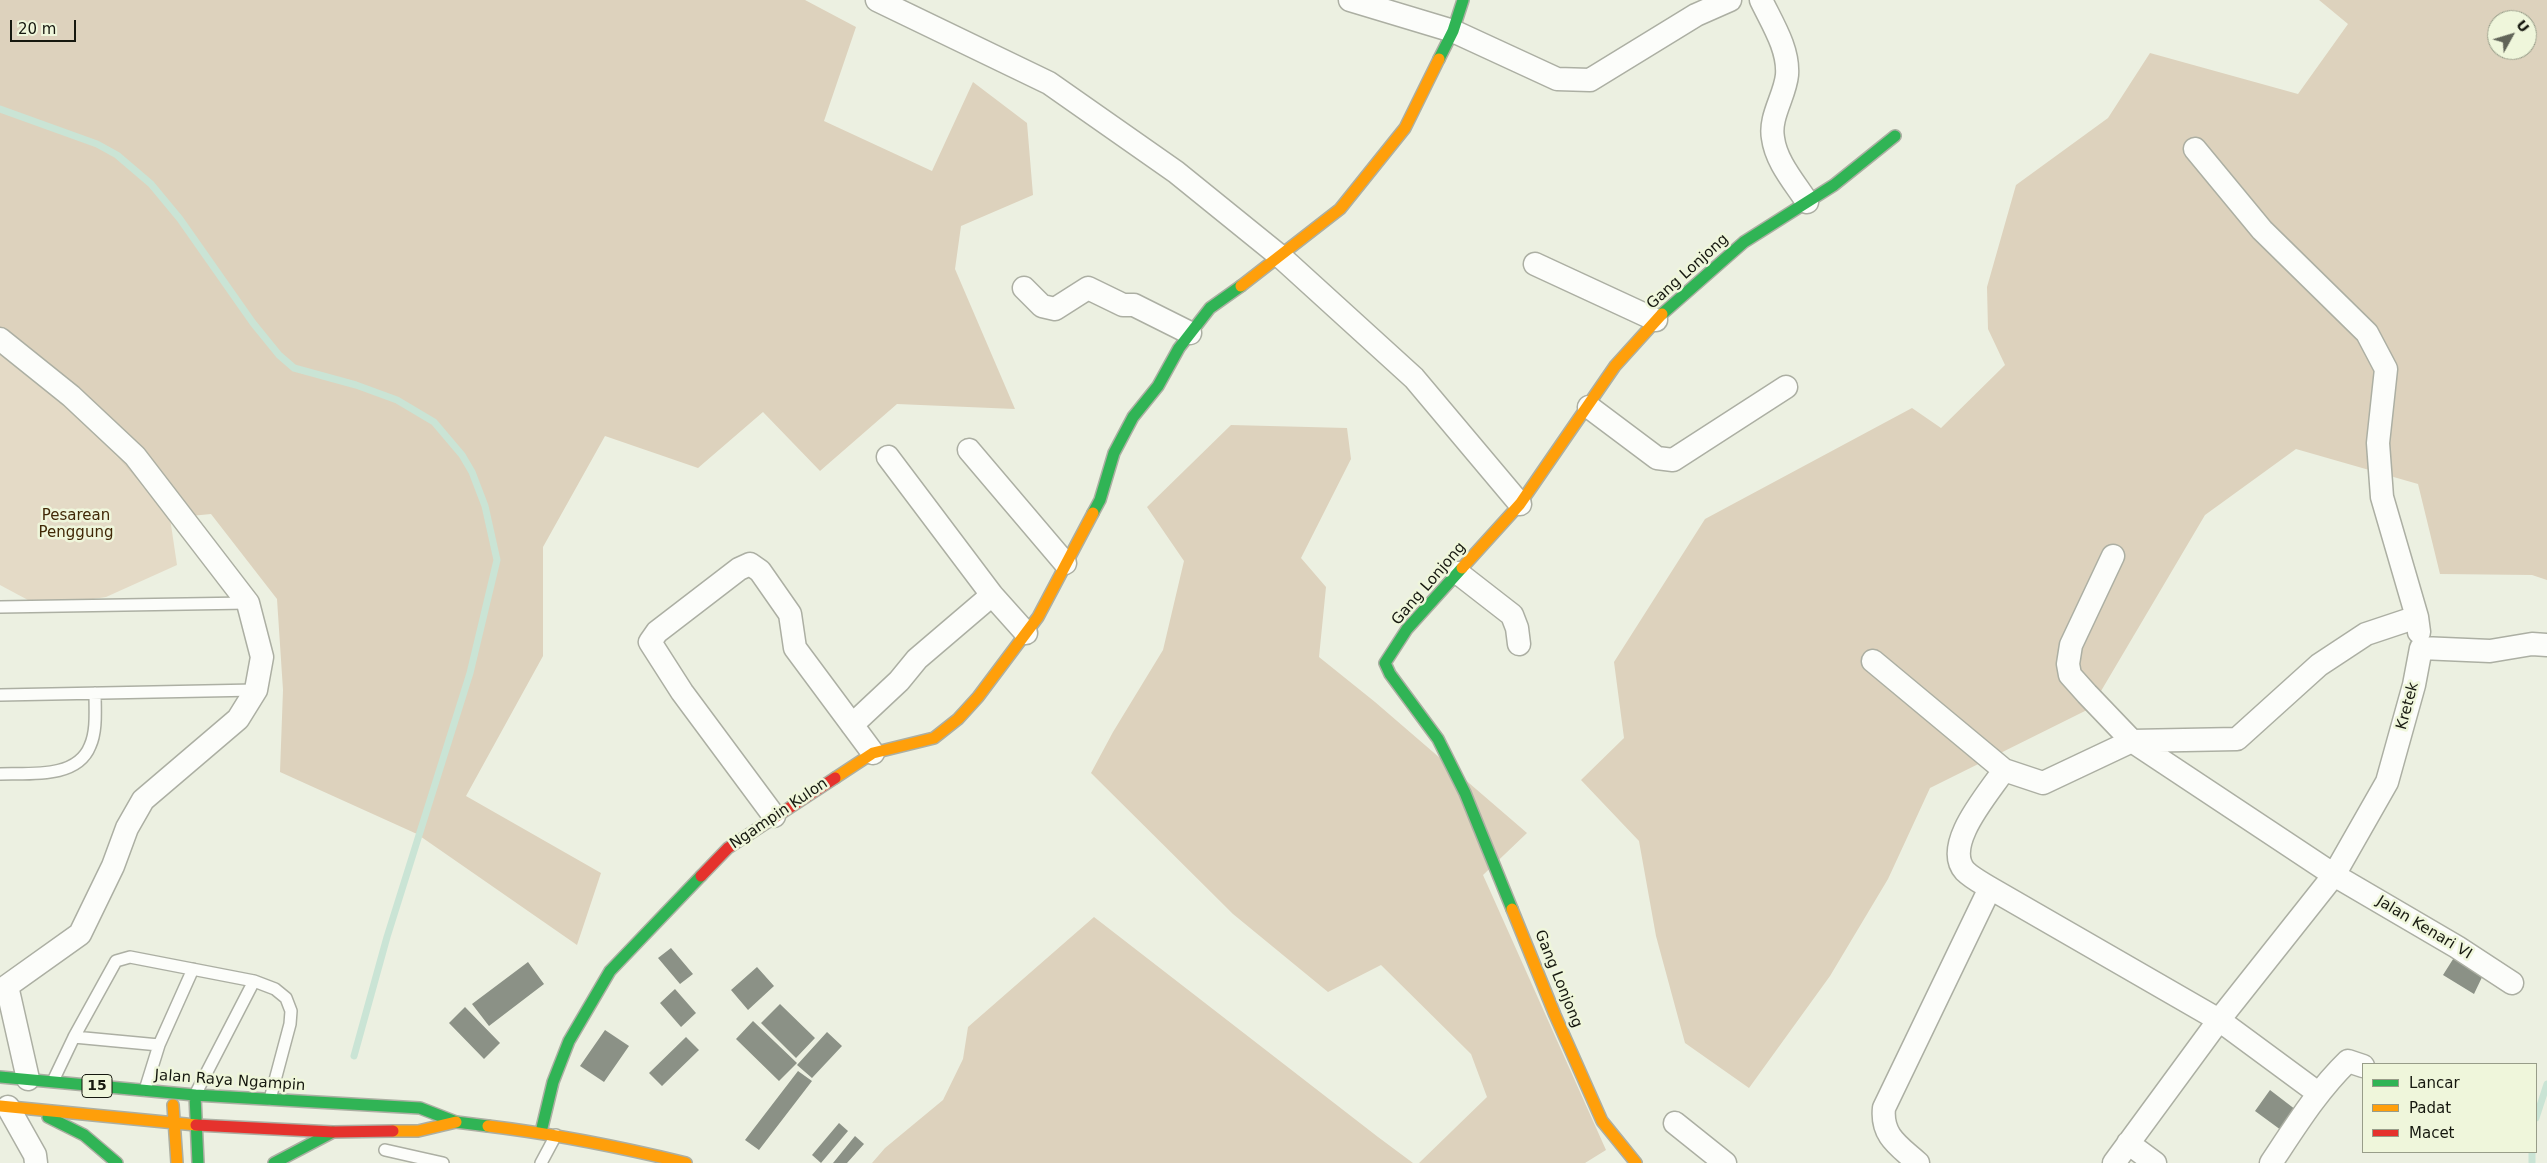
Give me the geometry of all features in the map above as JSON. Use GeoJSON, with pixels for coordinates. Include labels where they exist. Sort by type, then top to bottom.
{"type":"FeatureCollection","features":[{"type":"Feature","properties":{"kind":"main road","name":"Ngampin Kulon"},"geometry":{"type":"LineString","coordinates":[[541,1132],[552,1082],[569,1041],[610,971],[728,848],[774,816],[873,753],[934,738],[958,719],[978,697],[1038,617],[1100,500],[1114,453],[1133,417],[1158,386],[1178,348],[1210,308],[1281,257],[1340,209],[1405,128],[1453,31],[1463,0]]}},
{"type":"Feature","properties":{"kind":"main road","name":"Gang Lonjong"},"geometry":{"type":"LineString","coordinates":[[1636,1163],[1602,1121],[1454,770],[1438,739],[1388,671],[1385,663],[1407,629],[1520,504],[1589,407],[1615,366],[1656,320],[1744,242],[1834,185],[1895,136]]}},
{"type":"Feature","properties":{"kind":"main road","name":"Jalan Raya Ngampin"},"geometry":{"type":"LineString","coordinates":[[0,1077],[195,1095],[420,1108],[456,1122],[556,1134],[632,1156],[686,1163]]}},
{"type":"Feature","properties":{"kind":"main road"},"geometry":{"type":"LineString","coordinates":[[173,1093],[176,1163]]}},
{"type":"Feature","properties":{"kind":"main road"},"geometry":{"type":"LineString","coordinates":[[195,1095],[198,1163]]}},
{"type":"Feature","properties":{"kind":"main road","name":"Jalan Raya Ngampin"},"geometry":{"type":"LineString","coordinates":[[4,1107],[196,1125],[333,1132],[418,1132],[456,1122]]}},
{"type":"Feature","properties":{"kind":"main road","name":"15"},"geometry":{"type":"LineString","coordinates":[[34,1110],[84,1135],[117,1163]]}},
{"type":"Feature","properties":{"kind":"main road"},"geometry":{"type":"LineString","coordinates":[[274,1163],[333,1132]]}},
{"type":"Feature","properties":{"kind":"street"},"geometry":{"type":"LineString","coordinates":[[877,0],[1049,83],[1176,172],[1281,257],[1414,378],[1520,504]]}},
{"type":"Feature","properties":{"kind":"street"},"geometry":{"type":"LineString","coordinates":[[1350,0],[1453,31],[1558,78],[1590,80],[1696,15],[1730,0]]}},
{"type":"Feature","properties":{"kind":"street"},"geometry":{"type":"LineString","coordinates":[[1761,0],[1778,36],[1787,61],[1786,77],[1772,125],[1772,138],[1778,156],[1807,202]]}},
{"type":"Feature","properties":{"kind":"street","name":"Kretek"},"geometry":{"type":"LineString","coordinates":[[2114,1163],[2219,1020],[2334,875],[2387,782],[2414,685],[2421,648],[2417,616],[2382,497],[2378,443],[2386,369],[2367,333],[2262,230],[2195,149]]}},
{"type":"Feature","properties":{"kind":"street"},"geometry":{"type":"LineString","coordinates":[[1535,264],[1656,320]]}},
{"type":"Feature","properties":{"kind":"street"},"geometry":{"type":"LineString","coordinates":[[1024,288],[1042,306],[1055,309],[1088,288],[1123,305],[1134,305],[1190,333]]}},
{"type":"Feature","properties":{"kind":"street"},"geometry":{"type":"LineString","coordinates":[[0,340],[71,396],[135,456],[248,603],[262,657],[256,690],[238,719],[143,800],[127,828],[113,866],[80,934],[7,986],[28,1079]]}},
{"type":"Feature","properties":{"kind":"street"},"geometry":{"type":"LineString","coordinates":[[1589,407],[1657,458],[1673,460],[1786,387]]}},
{"type":"Feature","properties":{"kind":"street"},"geometry":{"type":"LineString","coordinates":[[968,450],[1061,571]]}},
{"type":"Feature","properties":{"kind":"street"},"geometry":{"type":"LineString","coordinates":[[888,457],[992,595],[1026,633]]}},
{"type":"Feature","properties":{"kind":"street","name":"Jalan Kenari VI"},"geometry":{"type":"LineString","coordinates":[[2114,556],[2071,645],[2068,664],[2070,675],[2132,740],[2334,875],[2457,947],[2512,983]]}},
{"type":"Feature","properties":{"kind":"street"},"geometry":{"type":"LineString","coordinates":[[774,816],[682,692],[650,642],[657,632],[738,569],[750,564],[760,571],[790,614],[794,648],[873,753]]}},
{"type":"Feature","properties":{"kind":"street"},"geometry":{"type":"LineString","coordinates":[[1458,573],[1512,616],[1517,628],[1519,644]]}},
{"type":"Feature","properties":{"kind":"street"},"geometry":{"type":"LineString","coordinates":[[852,725],[899,681],[917,659],[992,595]]}},
{"type":"Feature","properties":{"kind":"street"},"geometry":{"type":"LineString","coordinates":[[1873,661],[2004,770],[2043,783],[2132,740],[2237,740],[2319,665],[2366,634],[2417,616]]}},
{"type":"Feature","properties":{"kind":"street"},"geometry":{"type":"LineString","coordinates":[[2421,648],[2490,651],[2532,644],[2547,645]]}},
{"type":"Feature","properties":{"kind":"street"},"geometry":{"type":"LineString","coordinates":[[2004,770],[1961,835],[1958,852],[1964,870],[1990,888],[2219,1020],[2318,1094]]}},
{"type":"Feature","properties":{"kind":"street"},"geometry":{"type":"LineString","coordinates":[[1918,1163],[1890,1137],[1882,1120],[1884,1108],[1990,888]]}},
{"type":"Feature","properties":{"kind":"street"},"geometry":{"type":"LineString","coordinates":[[2271,1163],[2318,1094],[2348,1062],[2362,1066]]}},
{"type":"Feature","properties":{"kind":"street"},"geometry":{"type":"LineString","coordinates":[[4,1107],[35,1155],[36,1163]]}},
{"type":"Feature","properties":{"kind":"street"},"geometry":{"type":"LineString","coordinates":[[1675,1123],[1725,1163]]}},
{"type":"Feature","properties":{"kind":"street"},"geometry":{"type":"LineString","coordinates":[[2128,1143],[2155,1163]]}},
{"type":"Feature","properties":{"kind":"lane"},"geometry":{"type":"LineString","coordinates":[[0,607],[248,603]]}},
{"type":"Feature","properties":{"kind":"lane"},"geometry":{"type":"LineString","coordinates":[[0,695],[256,690]]}},
{"type":"Feature","properties":{"kind":"lane"},"geometry":{"type":"LineString","coordinates":[[0,774],[60,771],[84,757],[94,733],[95,693]]}},
{"type":"Feature","properties":{"kind":"lane"},"geometry":{"type":"LineString","coordinates":[[53,1082],[74,1037],[116,961],[130,957],[254,981],[275,989],[286,998],[291,1011],[270,1099]]}},
{"type":"Feature","properties":{"kind":"lane"},"geometry":{"type":"LineString","coordinates":[[145,1090],[159,1045],[193,969]]}},
{"type":"Feature","properties":{"kind":"lane"},"geometry":{"type":"LineString","coordinates":[[195,1095],[254,981]]}},
{"type":"Feature","properties":{"kind":"lane"},"geometry":{"type":"LineString","coordinates":[[74,1037],[159,1045]]}},
{"type":"Feature","properties":{"kind":"lane"},"geometry":{"type":"LineString","coordinates":[[541,1163],[556,1134]]}},
{"type":"Feature","properties":{"kind":"lane"},"geometry":{"type":"LineString","coordinates":[[385,1150],[443,1163]]}},
{"type":"Feature","properties":{"kind":"green space","name":"Pesarean Penggung"},"geometry":{"type":"Polygon","coordinates":[[[0,349],[74,407],[170,518],[177,565],[106,597],[41,607],[0,585],[0,349]]]}},
{"type":"Feature","properties":{"kind":"shaded area"},"geometry":{"type":"Polygon","coordinates":[[[0,0],[805,0],[856,27],[824,121],[932,171],[973,82],[1027,123],[1033,195],[961,226],[955,269],[1015,409],[897,404],[820,471],[763,412],[698,468],[605,436],[543,547],[543,656],[466,796],[601,873],[577,945],[417,834],[280,772],[283,690],[277,599],[211,514],[170,518],[74,407],[0,349],[0,0]]]}},
{"type":"Feature","properties":{"kind":"shaded area"},"geometry":{"type":"Polygon","coordinates":[[[2319,0],[2547,0],[2547,580],[2532,575],[2440,574],[2418,484],[2296,449],[2205,515],[2091,708],[1930,788],[1888,879],[1830,976],[1749,1088],[1685,1043],[1656,936],[1639,841],[1581,780],[1624,738],[1614,662],[1705,519],[1912,408],[1941,428],[2005,365],[1988,329],[1987,287],[2016,185],[2108,118],[2150,53],[2298,94],[2348,24],[2319,0]]]}},
{"type":"Feature","properties":{"kind":"shaded area"},"geometry":{"type":"Polygon","coordinates":[[[1231,425],[1347,428],[1351,459],[1301,558],[1326,587],[1319,657],[1375,702],[1527,833],[1483,875],[1606,1150],[1585,1163],[1419,1163],[1487,1097],[1471,1054],[1381,965],[1328,992],[1233,914],[1091,773],[1113,732],[1163,650],[1184,561],[1147,507],[1231,425]]]}},
{"type":"Feature","properties":{"kind":"shaded area"},"geometry":{"type":"Polygon","coordinates":[[[1094,917],[1413,1163],[872,1163],[885,1148],[943,1100],[963,1059],[968,1027],[1094,917]]]}},
{"type":"Feature","properties":{"kind":"building"},"geometry":{"type":"Polygon","coordinates":[[[671,948],[693,974],[680,984],[658,958],[671,948]]]}},
{"type":"Feature","properties":{"kind":"building"},"geometry":{"type":"Polygon","coordinates":[[[2455,956],[2484,973],[2474,994],[2443,975],[2455,956]]]}},
{"type":"Feature","properties":{"kind":"building"},"geometry":{"type":"Polygon","coordinates":[[[528,962],[544,984],[489,1026],[472,1004],[528,962]]]}},
{"type":"Feature","properties":{"kind":"building"},"geometry":{"type":"Polygon","coordinates":[[[757,967],[774,986],[748,1010],[731,990],[757,967]]]}},
{"type":"Feature","properties":{"kind":"building"},"geometry":{"type":"Polygon","coordinates":[[[675,989],[696,1013],[681,1027],[660,1003],[675,989]]]}},
{"type":"Feature","properties":{"kind":"building"},"geometry":{"type":"Polygon","coordinates":[[[780,1004],[815,1038],[796,1058],[761,1023],[780,1004]]]}},
{"type":"Feature","properties":{"kind":"building"},"geometry":{"type":"Polygon","coordinates":[[[465,1007],[500,1043],[484,1059],[449,1023],[465,1007]]]}},
{"type":"Feature","properties":{"kind":"building"},"geometry":{"type":"Polygon","coordinates":[[[753,1021],[797,1063],[779,1081],[736,1039],[753,1021]]]}},
{"type":"Feature","properties":{"kind":"building"},"geometry":{"type":"Polygon","coordinates":[[[605,1030],[629,1046],[604,1082],[580,1066],[605,1030]]]}},
{"type":"Feature","properties":{"kind":"building"},"geometry":{"type":"Polygon","coordinates":[[[827,1032],[842,1046],[812,1078],[797,1065],[827,1032]]]}},
{"type":"Feature","properties":{"kind":"building"},"geometry":{"type":"Polygon","coordinates":[[[686,1037],[699,1050],[662,1086],[649,1073],[686,1037]]]}},
{"type":"Feature","properties":{"kind":"building"},"geometry":{"type":"Polygon","coordinates":[[[798,1071],[812,1081],[759,1150],[745,1140],[798,1071]]]}},
{"type":"Feature","properties":{"kind":"building"},"geometry":{"type":"Polygon","coordinates":[[[2270,1090],[2300,1113],[2285,1133],[2255,1111],[2270,1090]]]}},
{"type":"Feature","properties":{"kind":"building"},"geometry":{"type":"Polygon","coordinates":[[[839,1123],[848,1131],[821,1163],[812,1155],[839,1123]]]}},
{"type":"Feature","properties":{"kind":"building"},"geometry":{"type":"Polygon","coordinates":[[[855,1136],[864,1144],[847,1163],[833,1163],[855,1136]]]}},
{"type":"Feature","properties":{"kind":"waterway"},"geometry":{"type":"LineString","coordinates":[[0,109],[97,144],[117,155],[151,184],[180,219],[253,323],[279,355],[294,368],[356,385],[397,400],[434,422],[462,455],[472,472],[485,506],[497,560],[470,673],[387,937],[354,1056]]}},
{"type":"Feature","properties":{"kind":"waterway"},"geometry":{"type":"LineString","coordinates":[[2537,1115],[2547,1084]]}},
{"type":"Feature","properties":{"kind":"waterway"},"geometry":{"type":"LineString","coordinates":[[2532,1153],[2532,1163]]}},
{"type":"Feature","properties":{"kind":"traffic: fast"},"geometry":{"type":"LineString","coordinates":[[1439,59],[1453,31],[1463,0]]}},
{"type":"Feature","properties":{"kind":"traffic: fast"},"geometry":{"type":"LineString","coordinates":[[1662,314],[1744,242],[1834,185],[1895,136]]}},
{"type":"Feature","properties":{"kind":"traffic: fast"},"geometry":{"type":"LineString","coordinates":[[1093,513],[1100,500],[1114,453],[1133,417],[1158,386],[1179,348],[1210,308],[1241,286]]}},
{"type":"Feature","properties":{"kind":"traffic: fast"},"geometry":{"type":"LineString","coordinates":[[1462,568],[1407,629],[1385,663],[1390,674],[1438,739],[1465,793],[1512,909]]}},
{"type":"Feature","properties":{"kind":"traffic: fast"},"geometry":{"type":"LineString","coordinates":[[541,1132],[553,1082],[569,1041],[610,971],[701,876]]}},
{"type":"Feature","properties":{"kind":"traffic: fast"},"geometry":{"type":"LineString","coordinates":[[0,1077],[195,1095],[198,1163]]}},
{"type":"Feature","properties":{"kind":"traffic: fast"},"geometry":{"type":"LineString","coordinates":[[195,1095],[420,1108],[456,1122],[488,1126]]}},
{"type":"Feature","properties":{"kind":"traffic: fast"},"geometry":{"type":"LineString","coordinates":[[48,1117],[84,1135],[117,1163]]}},
{"type":"Feature","properties":{"kind":"traffic: fast"},"geometry":{"type":"LineString","coordinates":[[274,1163],[333,1132]]}},
{"type":"Feature","properties":{"kind":"traffic: slow"},"geometry":{"type":"LineString","coordinates":[[1241,286],[1340,209],[1405,128],[1439,59]]}},
{"type":"Feature","properties":{"kind":"traffic: slow"},"geometry":{"type":"LineString","coordinates":[[1462,568],[1520,504],[1615,366],[1662,314]]}},
{"type":"Feature","properties":{"kind":"traffic: slow"},"geometry":{"type":"LineString","coordinates":[[835,778],[873,753],[934,738],[958,719],[978,697],[1038,617],[1093,513]]}},
{"type":"Feature","properties":{"kind":"traffic: slow"},"geometry":{"type":"LineString","coordinates":[[1512,909],[1555,1015],[1602,1121],[1636,1163]]}},
{"type":"Feature","properties":{"kind":"traffic: slow"},"geometry":{"type":"LineString","coordinates":[[173,1105],[177,1163]]}},
{"type":"Feature","properties":{"kind":"traffic: slow"},"geometry":{"type":"LineString","coordinates":[[0,1106],[196,1125]]}},
{"type":"Feature","properties":{"kind":"traffic: slow"},"geometry":{"type":"LineString","coordinates":[[393,1131],[418,1131],[456,1122]]}},
{"type":"Feature","properties":{"kind":"traffic: slow"},"geometry":{"type":"LineString","coordinates":[[488,1126],[587,1142],[686,1163]]}},
{"type":"Feature","properties":{"kind":"traffic: jam"},"geometry":{"type":"LineString","coordinates":[[701,876],[728,848],[835,778]]}},
{"type":"Feature","properties":{"kind":"traffic: jam"},"geometry":{"type":"LineString","coordinates":[[196,1125],[333,1132],[393,1131]]}}]}
